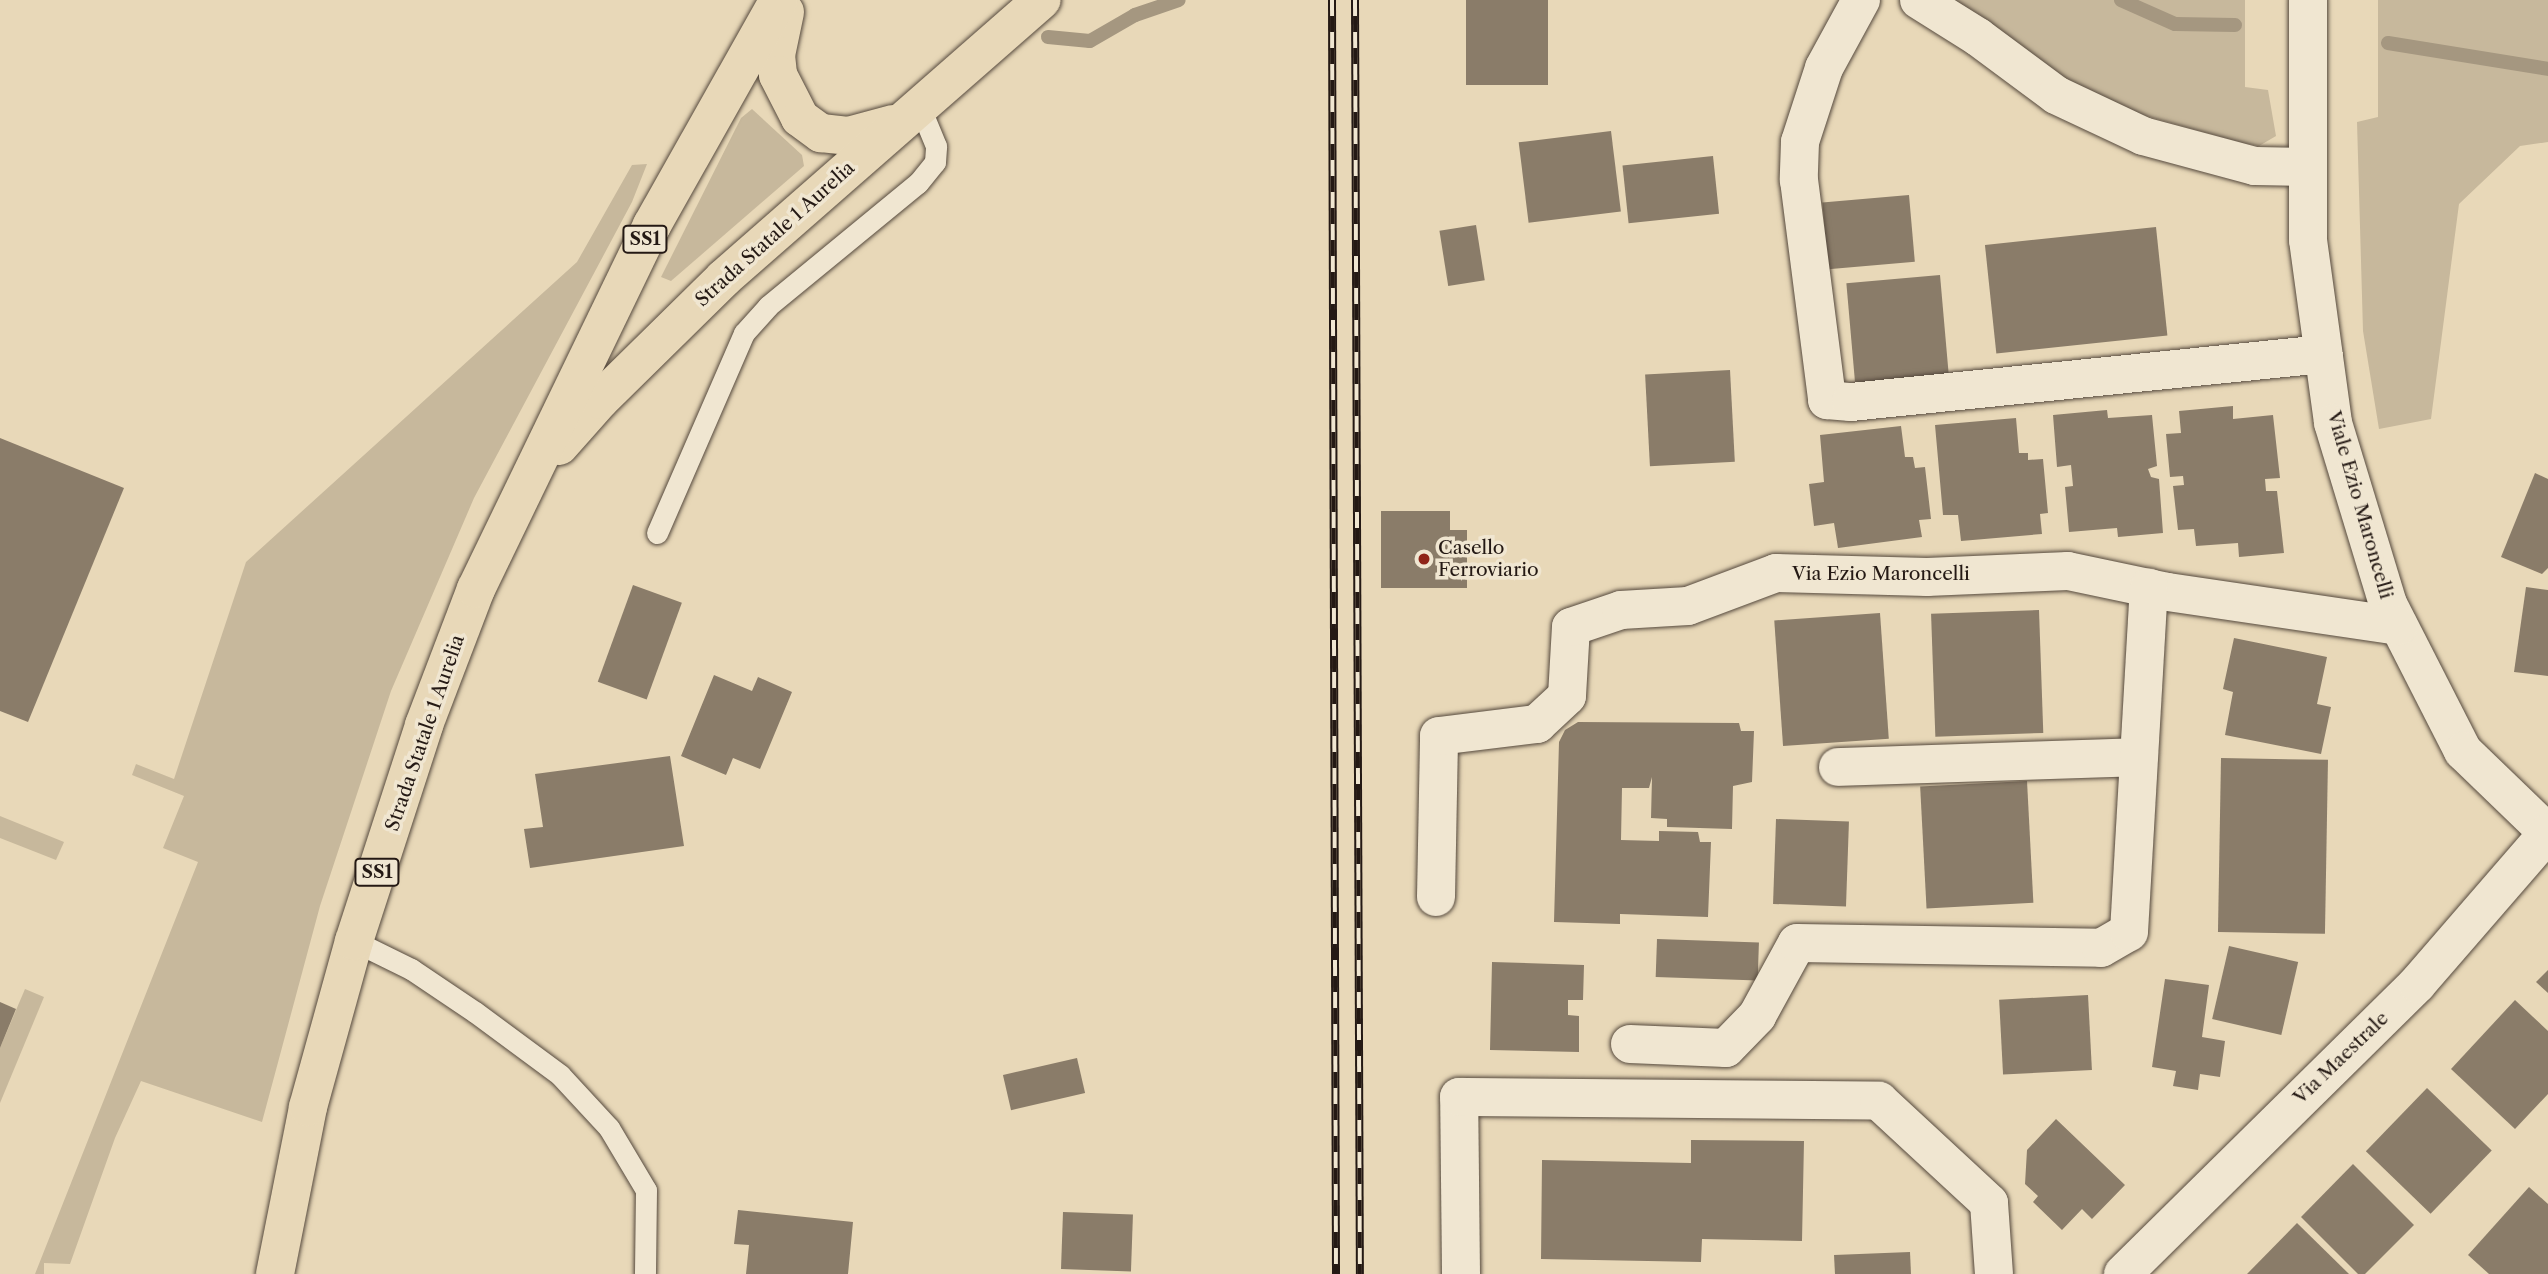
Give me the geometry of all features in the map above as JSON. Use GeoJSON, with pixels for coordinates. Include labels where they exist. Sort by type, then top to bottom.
{"type":"FeatureCollection","features":[{"type":"Feature","properties":{"kind":"main road","name":"Strada Statale 1 Aurelia"},"geometry":{"type":"LineString","coordinates":[[275,1274],[308,1107],[354,942],[424,725],[477,589],[652,225],[779,0]]}},
{"type":"Feature","properties":{"kind":"main road"},"geometry":{"type":"LineString","coordinates":[[788,0],[776,55],[791,109],[821,133],[848,136],[909,114]]}},
{"type":"Feature","properties":{"kind":"main road","name":"Strada Statale 1 Aurelia"},"geometry":{"type":"LineString","coordinates":[[526,485],[600,400],[715,288],[994,38],[1042,0]]}},
{"type":"Feature","properties":{"kind":"street"},"geometry":{"type":"LineString","coordinates":[[1861,0],[1824,68],[1800,142],[1799,180],[1827,400],[1851,402],[2324,354]]}},
{"type":"Feature","properties":{"kind":"street"},"geometry":{"type":"LineString","coordinates":[[1919,0],[1978,37],[2056,95],[2143,136],[2255,166],[2308,167]]}},
{"type":"Feature","properties":{"kind":"street","name":"Viale Ezio Maroncelli"},"geometry":{"type":"LineString","coordinates":[[2308,0],[2308,240],[2333,423],[2388,604],[2463,751],[2548,833]]}},
{"type":"Feature","properties":{"kind":"street","name":"Via Ezio Maroncelli"},"geometry":{"type":"LineString","coordinates":[[1436,897],[1438,736],[1516,730],[1537,723],[1556,710],[1567,696],[1571,627],[1621,610],[1688,606],[1776,573],[1927,577],[2068,571],[2149,588],[2399,626]]}},
{"type":"Feature","properties":{"kind":"street"},"geometry":{"type":"LineString","coordinates":[[1630,1044],[1726,1048],[1757,1016],[1797,943],[2101,948],[2129,932],[2149,588]]}},
{"type":"Feature","properties":{"kind":"street"},"geometry":{"type":"LineString","coordinates":[[1838,767],[2139,757]]}},
{"type":"Feature","properties":{"kind":"street","name":"Via Maestrale"},"geometry":{"type":"LineString","coordinates":[[2123,1274],[2417,984],[2548,833]]}},
{"type":"Feature","properties":{"kind":"street"},"geometry":{"type":"LineString","coordinates":[[1461,1274],[1459,1097],[1879,1101],[1989,1203],[1993,1274]]}},
{"type":"Feature","properties":{"kind":"lane"},"geometry":{"type":"LineString","coordinates":[[656,533],[744,333],[768,306],[918,183],[935,162],[936,146],[909,114]]}},
{"type":"Feature","properties":{"kind":"lane"},"geometry":{"type":"LineString","coordinates":[[354,942],[411,969],[475,1012],[560,1075],[609,1128],[646,1191],[646,1274]]}},
{"type":"Feature","properties":{"kind":"shaded area"},"geometry":{"type":"Polygon","coordinates":[[[1945,0],[2245,0],[2245,87],[2268,90],[2276,136],[2259,146],[2243,143],[2132,112],[2047,78],[1945,0]]]}},
{"type":"Feature","properties":{"kind":"shaded area"},"geometry":{"type":"Polygon","coordinates":[[[2378,0],[2548,0],[2548,142],[2520,146],[2459,204],[2431,419],[2379,429],[2363,331],[2357,122],[2378,117],[2378,0]]]}},
{"type":"Feature","properties":{"kind":"shaded area"},"geometry":{"type":"Polygon","coordinates":[[[752,109],[802,155],[804,166],[671,281],[661,277],[741,118],[752,109]]]}},
{"type":"Feature","properties":{"kind":"shaded area"},"geometry":{"type":"Polygon","coordinates":[[[647,164],[632,202],[474,498],[391,691],[320,906],[262,1122],[141,1081],[115,1138],[70,1264],[44,1263],[44,1274],[35,1274],[198,862],[163,848],[184,796],[132,775],[136,764],[174,779],[246,562],[577,262],[632,165],[647,164]]]}},
{"type":"Feature","properties":{"kind":"shaded area"},"geometry":{"type":"Polygon","coordinates":[[[0,816],[64,842],[56,860],[0,838],[0,816]]]}},
{"type":"Feature","properties":{"kind":"shaded area"},"geometry":{"type":"Polygon","coordinates":[[[25,989],[44,997],[0,1103],[0,1048],[25,989]]]}},
{"type":"Feature","properties":{"kind":"building"},"geometry":{"type":"Polygon","coordinates":[[[1466,0],[1548,0],[1548,85],[1466,85],[1466,0]]]}},
{"type":"Feature","properties":{"kind":"building"},"geometry":{"type":"Polygon","coordinates":[[[1611,131],[1621,211],[1529,223],[1519,142],[1611,131]]]}},
{"type":"Feature","properties":{"kind":"building"},"geometry":{"type":"Polygon","coordinates":[[[1713,156],[1719,214],[1629,223],[1622,166],[1713,156]]]}},
{"type":"Feature","properties":{"kind":"building"},"geometry":{"type":"Polygon","coordinates":[[[1909,195],[1915,262],[1828,269],[1822,203],[1909,195]]]}},
{"type":"Feature","properties":{"kind":"building"},"geometry":{"type":"Polygon","coordinates":[[[1476,225],[1485,280],[1448,286],[1439,231],[1476,225]]]}},
{"type":"Feature","properties":{"kind":"building"},"geometry":{"type":"Polygon","coordinates":[[[2156,227],[2167,335],[1996,353],[1985,245],[2156,227]]]}},
{"type":"Feature","properties":{"kind":"building"},"geometry":{"type":"Polygon","coordinates":[[[1940,275],[1949,378],[1855,386],[1846,283],[1940,275]]]}},
{"type":"Feature","properties":{"kind":"building"},"geometry":{"type":"Polygon","coordinates":[[[1730,370],[1735,462],[1650,466],[1645,374],[1730,370]]]}},
{"type":"Feature","properties":{"kind":"building"},"geometry":{"type":"Polygon","coordinates":[[[2233,406],[2233,419],[2273,415],[2280,478],[2265,479],[2266,491],[2277,491],[2284,553],[2239,557],[2238,543],[2196,546],[2194,529],[2178,530],[2173,486],[2184,485],[2183,476],[2170,477],[2166,434],[2181,433],[2179,411],[2233,406]]]}},
{"type":"Feature","properties":{"kind":"building"},"geometry":{"type":"Polygon","coordinates":[[[2107,410],[2108,418],[2152,415],[2157,466],[2148,469],[2151,477],[2159,479],[2163,533],[2118,537],[2117,528],[2069,532],[2065,487],[2073,486],[2071,465],[2057,467],[2053,415],[2107,410]]]}},
{"type":"Feature","properties":{"kind":"building"},"geometry":{"type":"Polygon","coordinates":[[[2016,418],[2019,453],[2028,453],[2028,460],[2043,459],[2048,513],[2040,514],[2042,534],[1961,541],[1958,515],[1943,515],[1935,425],[2016,418]]]}},
{"type":"Feature","properties":{"kind":"building"},"geometry":{"type":"Polygon","coordinates":[[[1901,426],[1905,457],[1913,457],[1915,468],[1925,467],[1931,519],[1919,520],[1922,537],[1838,548],[1834,523],[1814,526],[1809,484],[1824,482],[1820,435],[1901,426]]]}},
{"type":"Feature","properties":{"kind":"building"},"geometry":{"type":"Polygon","coordinates":[[[0,438],[124,488],[28,722],[0,711],[0,438]]]}},
{"type":"Feature","properties":{"kind":"building"},"geometry":{"type":"Polygon","coordinates":[[[2535,473],[2548,479],[2548,568],[2542,574],[2501,557],[2535,473]]]}},
{"type":"Feature","properties":{"kind":"building","name":"Casello Ferroviario"},"geometry":{"type":"Polygon","coordinates":[[[1381,511],[1450,511],[1450,530],[1467,530],[1467,588],[1381,588],[1381,511]]]}},
{"type":"Feature","properties":{"kind":"building"},"geometry":{"type":"Polygon","coordinates":[[[633,585],[682,603],[647,700],[598,682],[633,585]]]}},
{"type":"Feature","properties":{"kind":"building"},"geometry":{"type":"Polygon","coordinates":[[[2526,587],[2548,590],[2548,676],[2514,672],[2526,587]]]}},
{"type":"Feature","properties":{"kind":"building"},"geometry":{"type":"Polygon","coordinates":[[[2039,610],[2043,733],[1935,737],[1931,614],[2039,610]]]}},
{"type":"Feature","properties":{"kind":"building"},"geometry":{"type":"Polygon","coordinates":[[[1880,613],[1889,739],[1783,746],[1774,620],[1880,613]]]}},
{"type":"Feature","properties":{"kind":"building"},"geometry":{"type":"Polygon","coordinates":[[[2234,638],[2327,657],[2317,704],[2331,707],[2321,754],[2225,735],[2233,692],[2223,689],[2234,638]]]}},
{"type":"Feature","properties":{"kind":"building"},"geometry":{"type":"Polygon","coordinates":[[[714,675],[752,691],[758,677],[792,692],[760,769],[733,758],[726,775],[681,756],[714,675]]]}},
{"type":"Feature","properties":{"kind":"building"},"geometry":{"type":"Polygon","coordinates":[[[1578,722],[1739,723],[1741,731],[1754,731],[1752,782],[1733,786],[1732,829],[1667,827],[1667,819],[1651,818],[1652,777],[1649,788],[1622,788],[1621,840],[1659,841],[1659,831],[1698,832],[1700,842],[1711,842],[1708,917],[1620,914],[1620,924],[1554,922],[1559,742],[1565,730],[1578,722]]]}},
{"type":"Feature","properties":{"kind":"building"},"geometry":{"type":"Polygon","coordinates":[[[670,756],[684,846],[530,868],[524,829],[543,827],[535,774],[670,756]]]}},
{"type":"Feature","properties":{"kind":"building"},"geometry":{"type":"Polygon","coordinates":[[[2221,758],[2328,760],[2325,934],[2218,932],[2221,758]]]}},
{"type":"Feature","properties":{"kind":"building"},"geometry":{"type":"Polygon","coordinates":[[[2027,781],[2033,903],[1927,908],[1920,787],[2027,781]]]}},
{"type":"Feature","properties":{"kind":"building"},"geometry":{"type":"Polygon","coordinates":[[[1776,819],[1849,822],[1846,906],[1773,904],[1776,819]]]}},
{"type":"Feature","properties":{"kind":"building"},"geometry":{"type":"Polygon","coordinates":[[[1657,939],[1759,943],[1758,981],[1656,977],[1657,939]]]}},
{"type":"Feature","properties":{"kind":"building"},"geometry":{"type":"Polygon","coordinates":[[[2229,946],[2298,962],[2281,1035],[2212,1019],[2229,946]]]}},
{"type":"Feature","properties":{"kind":"building"},"geometry":{"type":"Polygon","coordinates":[[[1492,962],[1584,965],[1583,1000],[1568,1000],[1568,1015],[1579,1016],[1579,1052],[1490,1050],[1492,962]]]}},
{"type":"Feature","properties":{"kind":"building"},"geometry":{"type":"Polygon","coordinates":[[[2548,970],[2548,993],[2536,982],[2548,970]]]}},
{"type":"Feature","properties":{"kind":"building"},"geometry":{"type":"Polygon","coordinates":[[[2165,979],[2209,985],[2202,1037],[2225,1041],[2220,1077],[2200,1074],[2198,1090],[2173,1086],[2176,1071],[2152,1067],[2165,979]]]}},
{"type":"Feature","properties":{"kind":"building"},"geometry":{"type":"Polygon","coordinates":[[[2088,995],[2092,1070],[2003,1075],[1999,1000],[2088,995]]]}},
{"type":"Feature","properties":{"kind":"building"},"geometry":{"type":"Polygon","coordinates":[[[2515,1000],[2548,1031],[2548,1094],[2515,1129],[2451,1069],[2515,1000]]]}},
{"type":"Feature","properties":{"kind":"building"},"geometry":{"type":"Polygon","coordinates":[[[0,1002],[16,1009],[0,1048],[0,1002]]]}},
{"type":"Feature","properties":{"kind":"building"},"geometry":{"type":"Polygon","coordinates":[[[1077,1058],[1085,1093],[1011,1110],[1003,1075],[1077,1058]]]}},
{"type":"Feature","properties":{"kind":"building"},"geometry":{"type":"Polygon","coordinates":[[[2427,1088],[2492,1151],[2431,1214],[2366,1151],[2427,1088]]]}},
{"type":"Feature","properties":{"kind":"building"},"geometry":{"type":"Polygon","coordinates":[[[2056,1119],[2125,1185],[2092,1219],[2082,1209],[2062,1230],[2033,1202],[2038,1196],[2025,1184],[2027,1150],[2056,1119]]]}},
{"type":"Feature","properties":{"kind":"building"},"geometry":{"type":"Polygon","coordinates":[[[1691,1140],[1804,1141],[1802,1241],[1702,1239],[1701,1262],[1541,1259],[1542,1160],[1691,1163],[1691,1140]]]}},
{"type":"Feature","properties":{"kind":"building"},"geometry":{"type":"Polygon","coordinates":[[[2353,1164],[2414,1225],[2365,1274],[2358,1274],[2301,1217],[2353,1164]]]}},
{"type":"Feature","properties":{"kind":"building"},"geometry":{"type":"Polygon","coordinates":[[[2529,1187],[2548,1204],[2548,1274],[2489,1274],[2468,1255],[2529,1187]]]}},
{"type":"Feature","properties":{"kind":"building"},"geometry":{"type":"Polygon","coordinates":[[[738,1210],[853,1222],[848,1274],[746,1274],[749,1245],[734,1244],[738,1210]]]}},
{"type":"Feature","properties":{"kind":"building"},"geometry":{"type":"Polygon","coordinates":[[[1063,1212],[1133,1214],[1131,1271],[1061,1269],[1063,1212]]]}},
{"type":"Feature","properties":{"kind":"building"},"geometry":{"type":"Polygon","coordinates":[[[2297,1223],[2349,1274],[2247,1274],[2297,1223]]]}},
{"type":"Feature","properties":{"kind":"building"},"geometry":{"type":"Polygon","coordinates":[[[1910,1252],[1911,1274],[1835,1274],[1834,1255],[1910,1252]]]}},
{"type":"Feature","properties":{"kind":"waterway"},"geometry":{"type":"LineString","coordinates":[[1048,37],[1090,41],[1135,15],[1179,0]]}},
{"type":"Feature","properties":{"kind":"waterway"},"geometry":{"type":"LineString","coordinates":[[2121,0],[2175,24],[2235,25]]}},
{"type":"Feature","properties":{"kind":"waterway"},"geometry":{"type":"LineString","coordinates":[[2388,43],[2548,69]]}},
{"type":"Feature","properties":{"kind":"railway"},"geometry":{"type":"LineString","coordinates":[[1332,0],[1336,1274]]}},
{"type":"Feature","properties":{"kind":"railway"},"geometry":{"type":"LineString","coordinates":[[1355,0],[1360,1274]]}},
{"type":"Feature","properties":{"kind":"place","name":"Casello Ferroviario"},"geometry":{"type":"Point","coordinates":[1424,559]}}]}
